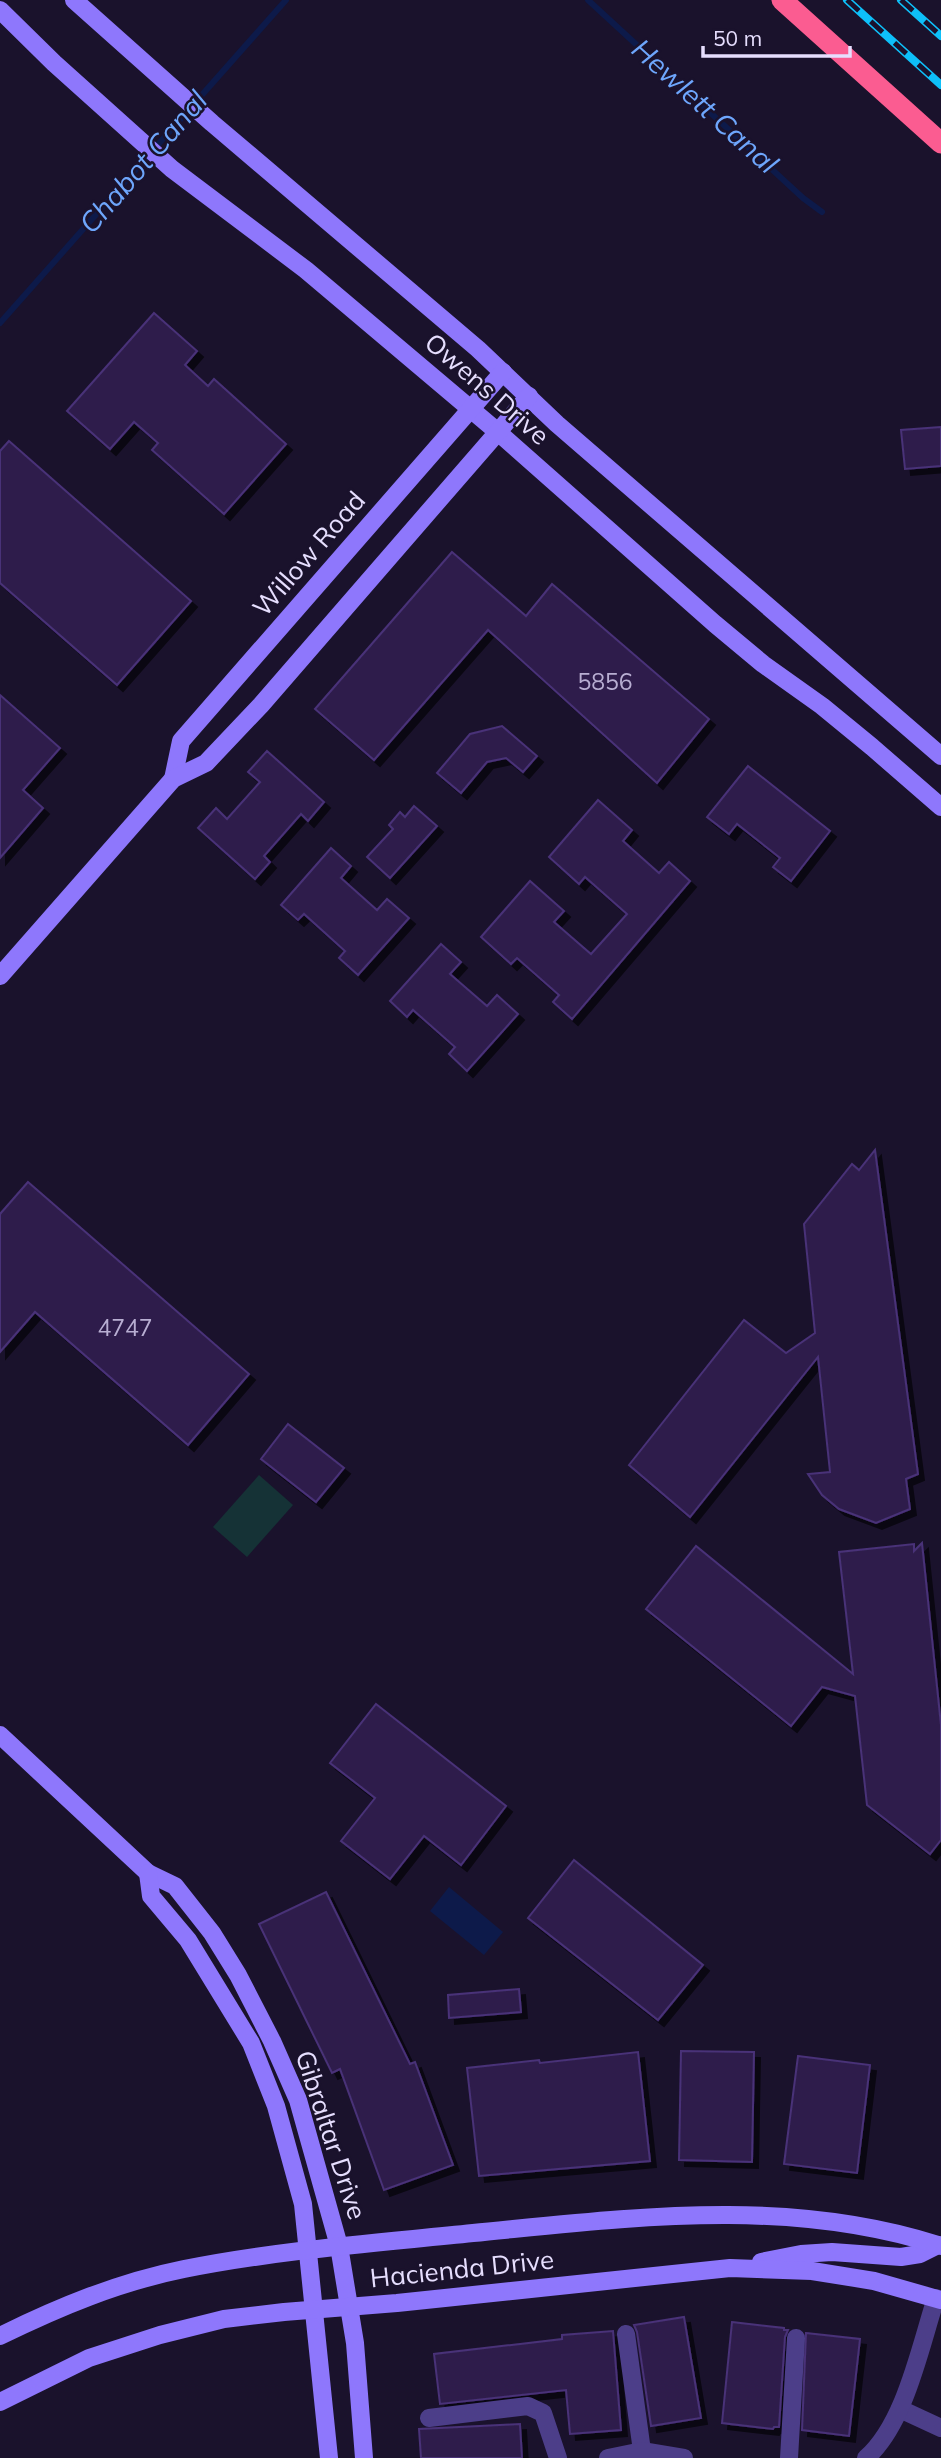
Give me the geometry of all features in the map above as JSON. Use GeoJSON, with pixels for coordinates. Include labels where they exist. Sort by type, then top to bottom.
{"type":"FeatureCollection","features":[{"type":"Feature","properties":{"kind":"highway"},"geometry":{"type":"LineString","coordinates":[[782,0],[938,141]]}},
{"type":"Feature","properties":{"kind":"street","name":"Owens Drive"},"geometry":{"type":"LineString","coordinates":[[74,0],[941,756]]}},
{"type":"Feature","properties":{"kind":"street","name":"Owens Drive"},"geometry":{"type":"LineString","coordinates":[[0,10],[172,169],[306,270],[471,408],[715,624],[763,664],[822,706],[941,807]]}},
{"type":"Feature","properties":{"kind":"street","name":"Willow Road"},"geometry":{"type":"LineString","coordinates":[[173,779],[181,741],[503,372]]}},
{"type":"Feature","properties":{"kind":"street","name":"Willow Road"},"geometry":{"type":"LineString","coordinates":[[0,976],[173,779],[206,763],[261,705],[529,397]]}},
{"type":"Feature","properties":{"kind":"street","name":"Gibraltar Drive"},"geometry":{"type":"LineString","coordinates":[[0,1735],[148,1873],[175,1886],[212,1933],[238,1975],[272,2041],[298,2100],[340,2246],[350,2307],[364,2458]]}},
{"type":"Feature","properties":{"kind":"street","name":"Gibraltar Drive"},"geometry":{"type":"LineString","coordinates":[[148,1873],[152,1896],[188,1940],[251,2043],[276,2106],[303,2204],[330,2458]]}},
{"type":"Feature","properties":{"kind":"street","name":"Hacienda Drive"},"geometry":{"type":"LineString","coordinates":[[0,2336],[57,2308],[183,2269],[340,2246],[638,2217],[718,2213],[796,2217],[870,2228],[940,2246]]}},
{"type":"Feature","properties":{"kind":"street"},"geometry":{"type":"LineString","coordinates":[[730,2268],[801,2254],[863,2253],[901,2257],[920,2254],[940,2246]]}},
{"type":"Feature","properties":{"kind":"street","name":"Hacienda Drive"},"geometry":{"type":"LineString","coordinates":[[0,2402],[89,2358],[160,2335],[224,2319],[730,2268],[812,2271],[874,2281],[939,2297]]}},
{"type":"Feature","properties":{"kind":"street"},"geometry":{"type":"LineString","coordinates":[[866,2458],[880,2446],[900,2409],[939,2297]]}},
{"type":"Feature","properties":{"kind":"street"},"geometry":{"type":"LineString","coordinates":[[626,2334],[642,2451]]}},
{"type":"Feature","properties":{"kind":"street"},"geometry":{"type":"LineString","coordinates":[[789,2458],[796,2338]]}},
{"type":"Feature","properties":{"kind":"street"},"geometry":{"type":"LineString","coordinates":[[429,2418],[528,2406],[543,2413],[558,2458]]}},
{"type":"Feature","properties":{"kind":"street"},"geometry":{"type":"LineString","coordinates":[[900,2409],[941,2428]]}},
{"type":"Feature","properties":{"kind":"street"},"geometry":{"type":"LineString","coordinates":[[608,2458],[642,2451],[684,2458]]}},
{"type":"Feature","properties":{"kind":"green space"},"geometry":{"type":"Polygon","coordinates":[[[259,1475],[293,1505],[247,1557],[213,1527],[259,1475]]]}},
{"type":"Feature","properties":{"kind":"water"},"geometry":{"type":"Polygon","coordinates":[[[449,1887],[503,1932],[484,1955],[430,1911],[449,1887]]]}},
{"type":"Feature","properties":{"kind":"building"},"geometry":{"type":"Polygon","coordinates":[[[154,313],[197,351],[185,365],[208,386],[214,379],[286,444],[224,514],[152,450],[158,443],[134,422],[110,449],[67,411],[154,313]]]}},
{"type":"Feature","properties":{"kind":"building"},"geometry":{"type":"Polygon","coordinates":[[[941,427],[941,466],[905,469],[901,430],[941,427]]]}},
{"type":"Feature","properties":{"kind":"building"},"geometry":{"type":"Polygon","coordinates":[[[9,441],[191,601],[117,685],[0,583],[0,451],[9,441]]]}},
{"type":"Feature","properties":{"kind":"building"},"geometry":{"type":"Polygon","coordinates":[[[452,552],[526,616],[552,584],[709,719],[657,783],[488,630],[374,760],[315,709],[452,552]]]}},
{"type":"Feature","properties":{"kind":"building"},"geometry":{"type":"Polygon","coordinates":[[[0,695],[60,748],[23,790],[43,808],[0,858],[0,695]]]}},
{"type":"Feature","properties":{"kind":"building"},"geometry":{"type":"Polygon","coordinates":[[[502,726],[537,756],[523,772],[506,758],[487,762],[461,793],[437,773],[470,734],[502,726]]]}},
{"type":"Feature","properties":{"kind":"building"},"geometry":{"type":"Polygon","coordinates":[[[267,751],[324,802],[308,821],[301,814],[264,856],[270,862],[255,879],[198,828],[216,808],[227,819],[260,782],[248,772],[267,751]]]}},
{"type":"Feature","properties":{"kind":"building"},"geometry":{"type":"Polygon","coordinates":[[[748,766],[830,831],[791,881],[773,867],[780,858],[737,824],[729,834],[707,817],[748,766]]]}},
{"type":"Feature","properties":{"kind":"building"},"geometry":{"type":"Polygon","coordinates":[[[598,800],[632,830],[623,841],[659,873],[669,862],[690,881],[572,1019],[553,1002],[559,995],[517,958],[511,964],[481,937],[530,881],[564,911],[554,922],[591,954],[627,914],[585,877],[579,884],[549,857],[598,800]]]}},
{"type":"Feature","properties":{"kind":"building"},"geometry":{"type":"Polygon","coordinates":[[[414,806],[437,826],[390,878],[367,857],[393,829],[389,825],[400,812],[405,817],[414,806]]]}},
{"type":"Feature","properties":{"kind":"building"},"geometry":{"type":"Polygon","coordinates":[[[331,848],[351,866],[341,878],[377,910],[387,899],[409,918],[358,975],[339,958],[345,951],[304,914],[298,920],[281,905],[331,848]]]}},
{"type":"Feature","properties":{"kind":"building"},"geometry":{"type":"Polygon","coordinates":[[[441,944],[461,962],[450,974],[487,1006],[497,995],[518,1014],[467,1071],[449,1054],[455,1047],[413,1010],[407,1017],[390,1001],[441,944]]]}},
{"type":"Feature","properties":{"kind":"building"},"geometry":{"type":"Polygon","coordinates":[[[875,1150],[918,1474],[906,1479],[910,1509],[876,1523],[839,1509],[822,1495],[808,1474],[830,1472],[818,1357],[690,1517],[629,1465],[744,1320],[786,1353],[815,1333],[804,1224],[852,1164],[859,1170],[875,1150]]]}},
{"type":"Feature","properties":{"kind":"building"},"geometry":{"type":"Polygon","coordinates":[[[28,1182],[249,1374],[188,1445],[35,1312],[0,1352],[0,1214],[28,1182]]]}},
{"type":"Feature","properties":{"kind":"building"},"geometry":{"type":"Polygon","coordinates":[[[288,1424],[344,1468],[316,1502],[261,1459],[288,1424]]]}},
{"type":"Feature","properties":{"kind":"building"},"geometry":{"type":"Polygon","coordinates":[[[922,1543],[941,1725],[941,1840],[930,1854],[867,1805],[855,1696],[822,1687],[791,1726],[646,1609],[696,1546],[853,1674],[839,1552],[914,1544],[914,1551],[922,1543]]]}},
{"type":"Feature","properties":{"kind":"building"},"geometry":{"type":"Polygon","coordinates":[[[376,1704],[506,1806],[461,1865],[424,1836],[390,1879],[341,1841],[375,1798],[330,1763],[376,1704]]]}},
{"type":"Feature","properties":{"kind":"building"},"geometry":{"type":"Polygon","coordinates":[[[574,1860],[703,1965],[658,2020],[528,1918],[574,1860]]]}},
{"type":"Feature","properties":{"kind":"building"},"geometry":{"type":"Polygon","coordinates":[[[326,1892],[410,2064],[415,2062],[453,2165],[384,2190],[340,2069],[332,2073],[259,1924],[326,1892]]]}},
{"type":"Feature","properties":{"kind":"building"},"geometry":{"type":"Polygon","coordinates":[[[519,1989],[521,2012],[449,2018],[448,1995],[519,1989]]]}},
{"type":"Feature","properties":{"kind":"building"},"geometry":{"type":"Polygon","coordinates":[[[681,2051],[754,2052],[752,2162],[679,2160],[681,2051]]]}},
{"type":"Feature","properties":{"kind":"building"},"geometry":{"type":"Polygon","coordinates":[[[638,2052],[650,2161],[479,2176],[467,2068],[638,2052]]]}},
{"type":"Feature","properties":{"kind":"building"},"geometry":{"type":"Polygon","coordinates":[[[798,2056],[870,2065],[857,2173],[784,2164],[798,2056]]]}},
{"type":"Feature","properties":{"kind":"building"},"geometry":{"type":"Polygon","coordinates":[[[684,2317],[701,2418],[651,2426],[634,2325],[684,2317]]]}},
{"type":"Feature","properties":{"kind":"building"},"geometry":{"type":"Polygon","coordinates":[[[732,2322],[788,2330],[785,2337],[779,2427],[773,2429],[722,2423],[732,2322]]]}},
{"type":"Feature","properties":{"kind":"building"},"geometry":{"type":"Polygon","coordinates":[[[613,2331],[621,2430],[570,2434],[566,2390],[440,2404],[434,2354],[562,2339],[562,2335],[613,2331]]]}},
{"type":"Feature","properties":{"kind":"building"},"geometry":{"type":"Polygon","coordinates":[[[806,2333],[860,2339],[849,2436],[802,2430],[806,2333]]]}},
{"type":"Feature","properties":{"kind":"building"},"geometry":{"type":"Polygon","coordinates":[[[520,2424],[522,2458],[421,2458],[419,2429],[520,2424]]]}},
{"type":"Feature","properties":{"kind":"waterway","name":"Chabot Canal"},"geometry":{"type":"LineString","coordinates":[[0,323],[286,0]]}},
{"type":"Feature","properties":{"kind":"waterway","name":"Hewlett Canal"},"geometry":{"type":"LineString","coordinates":[[588,0],[803,198],[822,212]]}},
{"type":"Feature","properties":{"kind":"railway"},"geometry":{"type":"LineString","coordinates":[[847,0],[941,85]]}},
{"type":"Feature","properties":{"kind":"railway"},"geometry":{"type":"LineString","coordinates":[[901,0],[941,36]]}}]}
